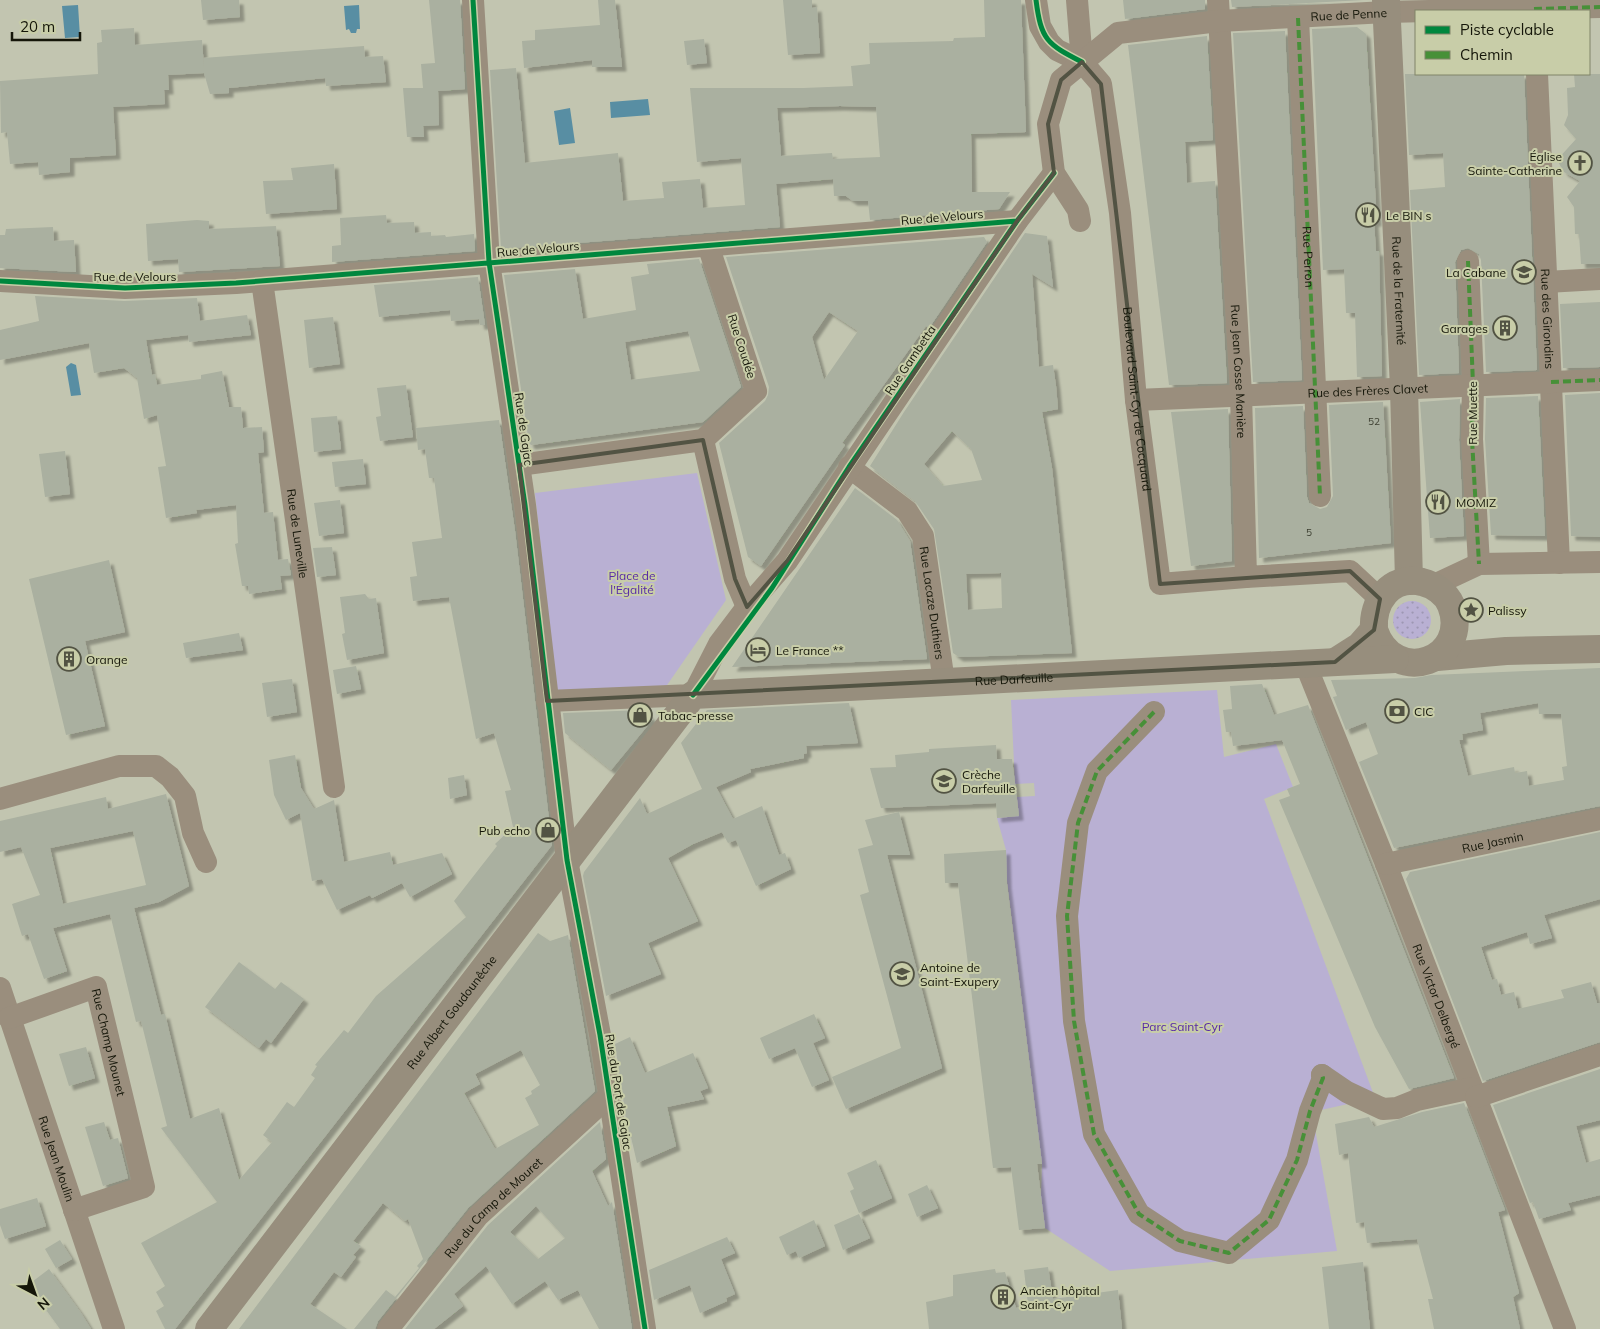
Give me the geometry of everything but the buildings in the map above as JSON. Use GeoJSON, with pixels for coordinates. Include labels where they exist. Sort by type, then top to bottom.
{"type":"FeatureCollection","features":[{"type":"Feature","properties":{"kind":"main road","name":"Rue de la Fraternité"},"geometry":{"type":"LineString","coordinates":[[1386,6],[1404,388],[1420,584]]}},
{"type":"Feature","properties":{"kind":"main road"},"geometry":{"type":"LineString","coordinates":[[1437,657],[1446,648],[1452,637],[1455,624],[1449,602],[1420,584],[1398,585],[1380,599],[1373,618],[1377,642],[1395,659],[1416,663],[1437,657],[1506,651],[1600,649]]}},
{"type":"Feature","properties":{"kind":"main road"},"geometry":{"type":"LineString","coordinates":[[1455,624],[1506,651]]}},
{"type":"Feature","properties":{"kind":"main road"},"geometry":{"type":"LineString","coordinates":[[1335,662],[1360,646],[1374,630]]}},
{"type":"Feature","properties":{"kind":"main road","name":"Rue Darfeuille"},"geometry":{"type":"LineString","coordinates":[[693,694],[1395,659]]}},
{"type":"Feature","properties":{"kind":"main road","name":"Rue Albert Goudounêche"},"geometry":{"type":"LineString","coordinates":[[209,1329],[693,694]]}},
{"type":"Feature","properties":{"kind":"street","name":"Rue de Gajac"},"geometry":{"type":"LineString","coordinates":[[473,0],[489,262],[519,465],[567,860]]}},
{"type":"Feature","properties":{"kind":"street"},"geometry":{"type":"LineString","coordinates":[[1036,0],[1040,26],[1049,42],[1057,50],[1082,62]]}},
{"type":"Feature","properties":{"kind":"street"},"geometry":{"type":"LineString","coordinates":[[1077,0],[1082,62]]}},
{"type":"Feature","properties":{"kind":"street","name":"Rue de Penne"},"geometry":{"type":"LineString","coordinates":[[1054,173],[1048,124],[1061,80],[1118,33],[1218,10],[1298,18],[1386,6],[1600,7]]}},
{"type":"Feature","properties":{"kind":"street","name":"Rue Jean Cosse Manière"},"geometry":{"type":"LineString","coordinates":[[1218,10],[1241,394],[1246,577]]}},
{"type":"Feature","properties":{"kind":"street","name":"Rue Perron"},"geometry":{"type":"LineString","coordinates":[[1298,18],[1320,496]]}},
{"type":"Feature","properties":{"kind":"street","name":"Boulevard Saint-Cyr de Cocquard"},"geometry":{"type":"LineString","coordinates":[[1082,62],[1101,84],[1103,96],[1120,213],[1136,400],[1160,584],[1246,577]]}},
{"type":"Feature","properties":{"kind":"street","name":"Rue des Girondins"},"geometry":{"type":"LineString","coordinates":[[1537,75],[1559,563]]}},
{"type":"Feature","properties":{"kind":"street"},"geometry":{"type":"LineString","coordinates":[[1054,173],[1078,210],[1080,221]]}},
{"type":"Feature","properties":{"kind":"street","name":"Rue Gambetta"},"geometry":{"type":"LineString","coordinates":[[693,694],[719,644],[747,607],[787,561],[1017,221],[1054,173]]}},
{"type":"Feature","properties":{"kind":"street","name":"Rue de Velours"},"geometry":{"type":"LineString","coordinates":[[0,281],[125,288],[262,281],[1017,221]]}},
{"type":"Feature","properties":{"kind":"street","name":"Rue Coudée"},"geometry":{"type":"LineString","coordinates":[[708,245],[756,391],[708,436]]}},
{"type":"Feature","properties":{"kind":"street","name":"Rue Muette"},"geometry":{"type":"LineString","coordinates":[[1468,261],[1473,384],[1472,440],[1479,564]]}},
{"type":"Feature","properties":{"kind":"street"},"geometry":{"type":"LineString","coordinates":[[1546,282],[1600,279]]}},
{"type":"Feature","properties":{"kind":"street","name":"Rue de Luneville"},"geometry":{"type":"LineString","coordinates":[[262,281],[334,787]]}},
{"type":"Feature","properties":{"kind":"street","name":"Rue des Frères Clavet"},"geometry":{"type":"LineString","coordinates":[[1136,400],[1315,390],[1600,380]]}},
{"type":"Feature","properties":{"kind":"street"},"geometry":{"type":"LineString","coordinates":[[519,465],[708,436],[735,578],[747,607]]}},
{"type":"Feature","properties":{"kind":"street","name":"Rue Lacaze Duthiers"},"geometry":{"type":"LineString","coordinates":[[849,467],[907,511],[923,536],[944,682]]}},
{"type":"Feature","properties":{"kind":"street"},"geometry":{"type":"LineString","coordinates":[[1420,584],[1479,564],[1600,562]]}},
{"type":"Feature","properties":{"kind":"street"},"geometry":{"type":"LineString","coordinates":[[1246,577],[1350,570],[1380,599]]}},
{"type":"Feature","properties":{"kind":"street","name":"Rue Victor Delbergé"},"geometry":{"type":"LineString","coordinates":[[1305,663],[1386,864],[1565,1329]]}},
{"type":"Feature","properties":{"kind":"street"},"geometry":{"type":"LineString","coordinates":[[547,701],[693,694]]}},
{"type":"Feature","properties":{"kind":"street"},"geometry":{"type":"LineString","coordinates":[[1154,712],[1097,771],[1078,823],[1067,916],[1074,1021],[1094,1134],[1139,1214],[1180,1241],[1229,1253],[1268,1220],[1297,1160],[1310,1111],[1323,1078],[1322,1074],[1355,1097],[1383,1109],[1397,1108],[1417,1100],[1474,1092],[1600,1055]]}},
{"type":"Feature","properties":{"kind":"street"},"geometry":{"type":"LineString","coordinates":[[0,800],[119,766],[156,766],[170,777],[184,796],[193,833],[206,862]]}},
{"type":"Feature","properties":{"kind":"street","name":"Rue Jasmin"},"geometry":{"type":"LineString","coordinates":[[1386,864],[1600,819]]}},
{"type":"Feature","properties":{"kind":"street","name":"Rue du Port de Gajac"},"geometry":{"type":"LineString","coordinates":[[567,860],[600,1035],[646,1329]]}},
{"type":"Feature","properties":{"kind":"street","name":"Rue Champ Mounet"},"geometry":{"type":"LineString","coordinates":[[9,1018],[96,987],[144,1187],[74,1210]]}},
{"type":"Feature","properties":{"kind":"street","name":"Rue Jean Moulin"},"geometry":{"type":"LineString","coordinates":[[0,988],[114,1329]]}},
{"type":"Feature","properties":{"kind":"street","name":"Rue du Camp de Mouret"},"geometry":{"type":"LineString","coordinates":[[388,1329],[478,1216],[609,1096]]}},
{"type":"Feature","properties":{"kind":"highlighted area"},"geometry":{"type":"Polygon","coordinates":[[[1082,62],[1101,84],[1160,584],[1350,571],[1380,599],[1374,630],[1335,662],[547,701],[519,465],[703,440],[735,579],[747,607],[787,561],[1017,221],[1054,173],[1048,124],[1061,80],[1082,62]]]}},
{"type":"Feature","properties":{"kind":"green space","name":"Place de l'Égalité"},"geometry":{"type":"Polygon","coordinates":[[[697,473],[726,600],[665,688],[557,695],[535,493],[697,473]]]}},
{"type":"Feature","properties":{"kind":"green space"},"geometry":{"type":"Polygon","coordinates":[[[1412,601],[1419,602],[1425,607],[1430,613],[1430,627],[1425,633],[1419,638],[1412,639],[1405,638],[1399,633],[1394,627],[1393,620],[1394,613],[1399,607],[1405,602],[1412,601]]]}},
{"type":"Feature","properties":{"kind":"green space","name":"Parc Saint-Cyr"},"geometry":{"type":"Polygon","coordinates":[[[1217,690],[1224,757],[1276,744],[1293,787],[1264,799],[1375,1098],[1312,1112],[1337,1251],[1110,1271],[1045,1228],[1041,1197],[1042,1164],[1007,880],[1006,850],[997,818],[1019,816],[1017,797],[1035,796],[1034,783],[1015,784],[1011,700],[1217,690]]]}},
{"type":"Feature","properties":{"kind":"water"},"geometry":{"type":"Polygon","coordinates":[[[78,5],[80,37],[65,38],[62,6],[78,5]]]}},
{"type":"Feature","properties":{"kind":"water"},"geometry":{"type":"Polygon","coordinates":[[[359,5],[360,29],[357,29],[356,33],[351,33],[349,29],[346,30],[344,6],[359,5]]]}},
{"type":"Feature","properties":{"kind":"water"},"geometry":{"type":"Polygon","coordinates":[[[648,99],[650,115],[611,118],[610,102],[648,99]]]}},
{"type":"Feature","properties":{"kind":"water"},"geometry":{"type":"Polygon","coordinates":[[[570,108],[575,143],[559,145],[554,111],[570,108]]]}},
{"type":"Feature","properties":{"kind":"water"},"geometry":{"type":"Polygon","coordinates":[[[71,363],[76,365],[81,395],[71,396],[66,367],[71,363]]]}},
{"type":"Feature","properties":{"kind":"marked path"},"geometry":{"type":"LineString","coordinates":[[1534,9],[1600,7]]}},
{"type":"Feature","properties":{"kind":"marked path"},"geometry":{"type":"LineString","coordinates":[[1298,18],[1320,496]]}},
{"type":"Feature","properties":{"kind":"marked path"},"geometry":{"type":"LineString","coordinates":[[1468,261],[1473,384],[1472,439],[1479,564]]}},
{"type":"Feature","properties":{"kind":"marked path"},"geometry":{"type":"LineString","coordinates":[[1551,382],[1600,380]]}},
{"type":"Feature","properties":{"kind":"marked path"},"geometry":{"type":"LineString","coordinates":[[1154,712],[1097,771],[1078,823],[1067,916],[1074,1021],[1094,1134],[1139,1214],[1180,1241],[1229,1253],[1269,1220],[1297,1160],[1310,1111],[1323,1078],[1322,1075]]}},
{"type":"Feature","properties":{"kind":"cycle path"},"geometry":{"type":"LineString","coordinates":[[473,0],[489,262],[525,505],[567,860],[600,1035],[645,1329]]}},
{"type":"Feature","properties":{"kind":"cycle path"},"geometry":{"type":"LineString","coordinates":[[1036,0],[1040,24],[1048,39],[1053,45],[1082,62]]}},
{"type":"Feature","properties":{"kind":"cycle path"},"geometry":{"type":"LineString","coordinates":[[693,695],[772,588],[849,467],[1017,221],[1054,173]]}},
{"type":"Feature","properties":{"kind":"cycle path"},"geometry":{"type":"LineString","coordinates":[[0,281],[125,288],[236,283],[1017,221]]}},
{"type":"Feature","properties":{"kind":"place","name":"Église Sainte-Catherine"},"geometry":{"type":"Point","coordinates":[1580,163]}},
{"type":"Feature","properties":{"kind":"place","name":"Le BIN s"},"geometry":{"type":"Point","coordinates":[1368,215]}},
{"type":"Feature","properties":{"kind":"place","name":"La Cabane"},"geometry":{"type":"Point","coordinates":[1524,272]}},
{"type":"Feature","properties":{"kind":"place","name":"Garages"},"geometry":{"type":"Point","coordinates":[1505,328]}},
{"type":"Feature","properties":{"kind":"place","name":"MOMIZ"},"geometry":{"type":"Point","coordinates":[1438,502]}},
{"type":"Feature","properties":{"kind":"place","name":"Palissy"},"geometry":{"type":"Point","coordinates":[1471,610]}},
{"type":"Feature","properties":{"kind":"place","name":"Le France **"},"geometry":{"type":"Point","coordinates":[758,650]}},
{"type":"Feature","properties":{"kind":"place","name":"Orange"},"geometry":{"type":"Point","coordinates":[69,659]}},
{"type":"Feature","properties":{"kind":"place","name":"CIC"},"geometry":{"type":"Point","coordinates":[1397,711]}},
{"type":"Feature","properties":{"kind":"place","name":"Tabac-presse"},"geometry":{"type":"Point","coordinates":[640,715]}},
{"type":"Feature","properties":{"kind":"place","name":"Crèche Darfeuille"},"geometry":{"type":"Point","coordinates":[944,781]}},
{"type":"Feature","properties":{"kind":"place","name":"Pub echo"},"geometry":{"type":"Point","coordinates":[548,830]}},
{"type":"Feature","properties":{"kind":"place","name":"Antoine de Saint-Exupery"},"geometry":{"type":"Point","coordinates":[902,974]}},
{"type":"Feature","properties":{"kind":"place","name":"Ancien hôpital Saint-Cyr"},"geometry":{"type":"Point","coordinates":[1003,1297]}}]}
